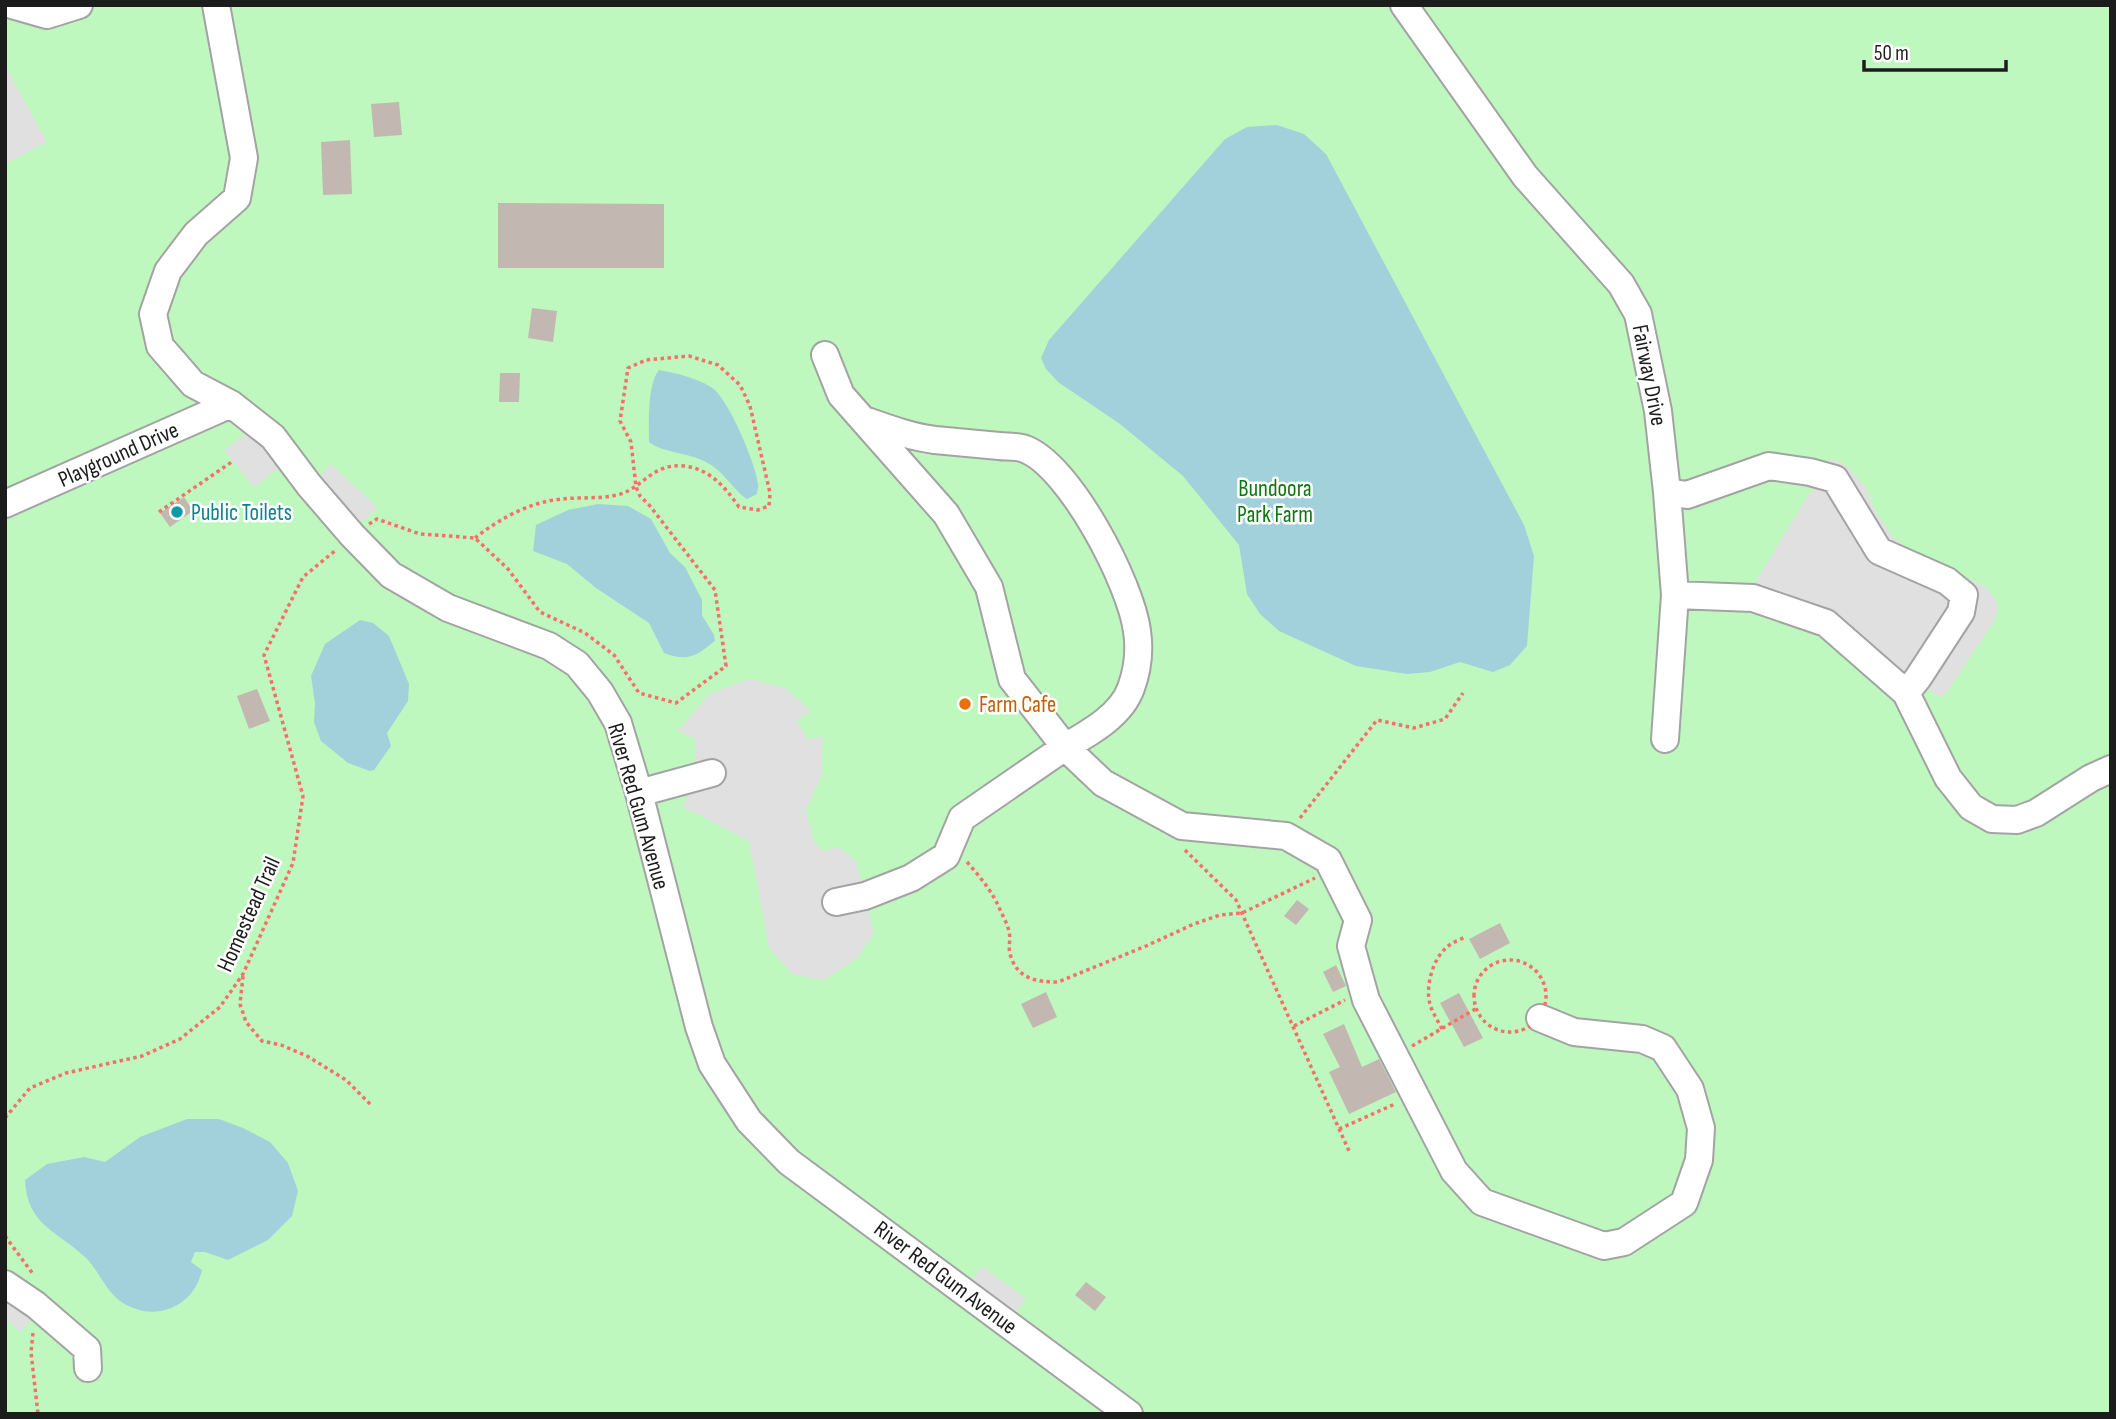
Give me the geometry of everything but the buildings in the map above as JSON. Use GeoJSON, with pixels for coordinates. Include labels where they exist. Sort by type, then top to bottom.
{"type":"FeatureCollection","features":[{"type":"Feature","properties":{"kind":"street"},"geometry":{"type":"LineString","coordinates":[[5,14],[11,5],[47,15],[79,5]]}},
{"type":"Feature","properties":{"kind":"street","name":"River Red Gum Avenue"},"geometry":{"type":"LineString","coordinates":[[216,5],[244,158],[237,198],[196,234],[168,271],[153,314],[160,346],[193,384],[231,404],[273,437],[309,485],[391,575],[448,608],[550,646],[577,664],[600,692],[618,723],[639,793],[699,1027],[712,1064],[749,1121],[789,1162],[1129,1414]]}},
{"type":"Feature","properties":{"kind":"street","name":"Fairway Drive"},"geometry":{"type":"LineString","coordinates":[[1404,5],[1525,176],[1621,284],[1638,314],[1658,411],[1675,596],[1665,739]]}},
{"type":"Feature","properties":{"kind":"street"},"geometry":{"type":"LineString","coordinates":[[825,355],[841,395],[946,514],[989,587],[1012,679],[1065,747],[1103,783],[1182,826],[1286,836],[1328,860],[1358,920],[1351,946],[1366,1000],[1454,1171],[1482,1202],[1604,1246],[1623,1242],[1684,1203],[1699,1160],[1701,1128],[1690,1089],[1663,1048],[1642,1040],[1574,1032],[1540,1018]]}},
{"type":"Feature","properties":{"kind":"street","name":"Playground Drive"},"geometry":{"type":"LineString","coordinates":[[5,504],[231,404]]}},
{"type":"Feature","properties":{"kind":"street"},"geometry":{"type":"LineString","coordinates":[[835,902],[864,896],[911,878],[946,856],[962,818],[1088,733],[1119,708],[1130,691],[1138,665],[1137,629],[1120,576],[1081,503],[1044,460],[1024,449],[931,439],[863,421]]}},
{"type":"Feature","properties":{"kind":"street"},"geometry":{"type":"LineString","coordinates":[[1667,492],[1687,495],[1769,466],[1835,479],[1879,551],[1947,581],[1964,595],[1961,612],[1906,693]]}},
{"type":"Feature","properties":{"kind":"street"},"geometry":{"type":"LineString","coordinates":[[1675,596],[1753,598],[1825,623],[1906,693],[1948,778],[1971,807],[1992,820],[2017,820],[2036,813],[2091,778],[2111,769]]}},
{"type":"Feature","properties":{"kind":"street"},"geometry":{"type":"LineString","coordinates":[[639,793],[712,773]]}},
{"type":"Feature","properties":{"kind":"street"},"geometry":{"type":"LineString","coordinates":[[5,1284],[87,1349],[88,1368]]}},
{"type":"Feature","properties":{"kind":"path"},"geometry":{"type":"LineString","coordinates":[[635,487],[617,495],[559,499],[533,505],[490,526],[475,538],[508,569],[540,612],[585,633],[614,655],[639,693],[676,703],[726,666],[715,590],[640,496],[635,487],[631,442],[620,421],[628,368],[646,360],[689,356],[718,365],[740,386],[750,406],[771,493],[769,506],[758,510],[739,507],[726,489],[708,474],[685,466],[663,468],[635,487]]}},
{"type":"Feature","properties":{"kind":"path"},"geometry":{"type":"LineString","coordinates":[[159,512],[233,461]]}},
{"type":"Feature","properties":{"kind":"path","name":"Homestead Trail"},"geometry":{"type":"LineString","coordinates":[[6,1116],[30,1088],[66,1073],[142,1056],[180,1039],[220,1007],[243,974],[293,863],[303,796],[264,655],[303,577],[352,535],[377,519],[420,534],[475,538]]}},
{"type":"Feature","properties":{"kind":"path"},"geometry":{"type":"LineString","coordinates":[[1286,836],[1377,720],[1414,728],[1445,719],[1463,693]]}},
{"type":"Feature","properties":{"kind":"path"},"geometry":{"type":"LineString","coordinates":[[1167,818],[1177,841],[1236,900],[1349,1151]]}},
{"type":"Feature","properties":{"kind":"path"},"geometry":{"type":"LineString","coordinates":[[952,842],[992,890],[1009,932],[1010,955],[1023,974],[1032,980],[1058,982],[1194,924],[1220,915],[1242,913],[1333,870]]}},
{"type":"Feature","properties":{"kind":"path"},"geometry":{"type":"LineString","coordinates":[[1442,1029],[1430,1006],[1433,967],[1447,946],[1465,937]]}},
{"type":"Feature","properties":{"kind":"path"},"geometry":{"type":"LineString","coordinates":[[1505,960],[1519,961],[1532,967],[1542,977],[1547,991],[1546,1005],[1540,1018],[1529,1027],[1516,1032],[1502,1032],[1489,1026],[1479,1015],[1477,1008],[1474,1002],[1475,988],[1481,975],[1492,965],[1505,960]]}},
{"type":"Feature","properties":{"kind":"path"},"geometry":{"type":"LineString","coordinates":[[243,974],[240,1004],[246,1022],[262,1041],[281,1045],[307,1056],[346,1080],[372,1106]]}},
{"type":"Feature","properties":{"kind":"path"},"geometry":{"type":"LineString","coordinates":[[1294,1026],[1363,991]]}},
{"type":"Feature","properties":{"kind":"path"},"geometry":{"type":"LineString","coordinates":[[1395,1056],[1477,1008]]}},
{"type":"Feature","properties":{"kind":"path"},"geometry":{"type":"LineString","coordinates":[[1339,1129],[1415,1096]]}},
{"type":"Feature","properties":{"kind":"path"},"geometry":{"type":"LineString","coordinates":[[5,1107],[6,1116]]}},
{"type":"Feature","properties":{"kind":"green space","name":"Bundoora Park Farm"},"geometry":{"type":"Polygon","coordinates":[[[5,5],[2111,5],[2111,1414],[5,1414],[5,5]]]}},
{"type":"Feature","properties":{"kind":"shaded area"},"geometry":{"type":"Polygon","coordinates":[[[5,65],[47,142],[5,164],[5,65]]]}},
{"type":"Feature","properties":{"kind":"shaded area"},"geometry":{"type":"Polygon","coordinates":[[[248,432],[280,467],[254,487],[224,450],[248,432]]]}},
{"type":"Feature","properties":{"kind":"shaded area"},"geometry":{"type":"Polygon","coordinates":[[[1831,458],[1846,465],[1866,488],[1876,513],[1893,537],[1913,554],[1986,587],[1996,599],[1998,610],[1994,621],[1943,698],[1753,586],[1831,458]]]}},
{"type":"Feature","properties":{"kind":"shaded area"},"geometry":{"type":"Polygon","coordinates":[[[331,464],[378,508],[356,526],[318,478],[331,464]]]}},
{"type":"Feature","properties":{"kind":"shaded area"},"geometry":{"type":"Polygon","coordinates":[[[749,679],[785,688],[811,711],[797,720],[808,740],[822,736],[822,775],[806,810],[814,842],[823,851],[839,847],[856,861],[874,933],[857,958],[824,980],[792,974],[769,947],[749,841],[682,806],[694,785],[696,739],[678,731],[709,694],[749,679]]]}},
{"type":"Feature","properties":{"kind":"shaded area"},"geometry":{"type":"Polygon","coordinates":[[[982,1266],[1026,1299],[1012,1317],[968,1284],[982,1266]]]}},
{"type":"Feature","properties":{"kind":"shaded area"},"geometry":{"type":"Polygon","coordinates":[[[5,1296],[33,1317],[21,1332],[5,1319],[5,1296]]]}},
{"type":"Feature","properties":{"kind":"water"},"geometry":{"type":"Polygon","coordinates":[[[1277,125],[1304,134],[1326,154],[1524,525],[1534,556],[1527,646],[1510,665],[1493,672],[1460,662],[1430,672],[1407,674],[1356,666],[1279,631],[1260,614],[1247,594],[1239,545],[1183,476],[1120,424],[1058,382],[1046,369],[1041,358],[1049,340],[1225,139],[1247,127],[1277,125]]]}},
{"type":"Feature","properties":{"kind":"water"},"geometry":{"type":"Polygon","coordinates":[[[659,370],[699,381],[718,393],[747,447],[756,474],[757,494],[747,499],[718,470],[706,462],[649,442],[652,385],[659,370]]]}},
{"type":"Feature","properties":{"kind":"water"},"geometry":{"type":"Polygon","coordinates":[[[598,504],[628,506],[651,519],[670,553],[685,567],[702,600],[702,615],[715,641],[692,656],[680,657],[664,653],[649,623],[596,588],[567,564],[533,551],[536,525],[568,510],[598,504]]]}},
{"type":"Feature","properties":{"kind":"water"},"geometry":{"type":"Polygon","coordinates":[[[360,620],[373,623],[389,636],[409,684],[408,701],[387,733],[391,746],[374,770],[370,771],[348,763],[321,741],[314,722],[315,703],[311,676],[325,644],[360,620]]]}},
{"type":"Feature","properties":{"kind":"water"},"geometry":{"type":"Polygon","coordinates":[[[187,1119],[219,1119],[270,1142],[288,1163],[298,1191],[292,1216],[268,1240],[228,1260],[205,1252],[195,1252],[191,1262],[202,1270],[191,1294],[172,1308],[160,1311],[135,1309],[117,1299],[85,1257],[37,1217],[27,1195],[25,1180],[47,1164],[84,1157],[105,1162],[140,1137],[187,1119]]]}},
{"type":"Feature","properties":{"kind":"place","name":"Public Toilets"},"geometry":{"type":"Point","coordinates":[177,512]}},
{"type":"Feature","properties":{"kind":"place","name":"Farm Cafe"},"geometry":{"type":"Point","coordinates":[965,704]}}]}
